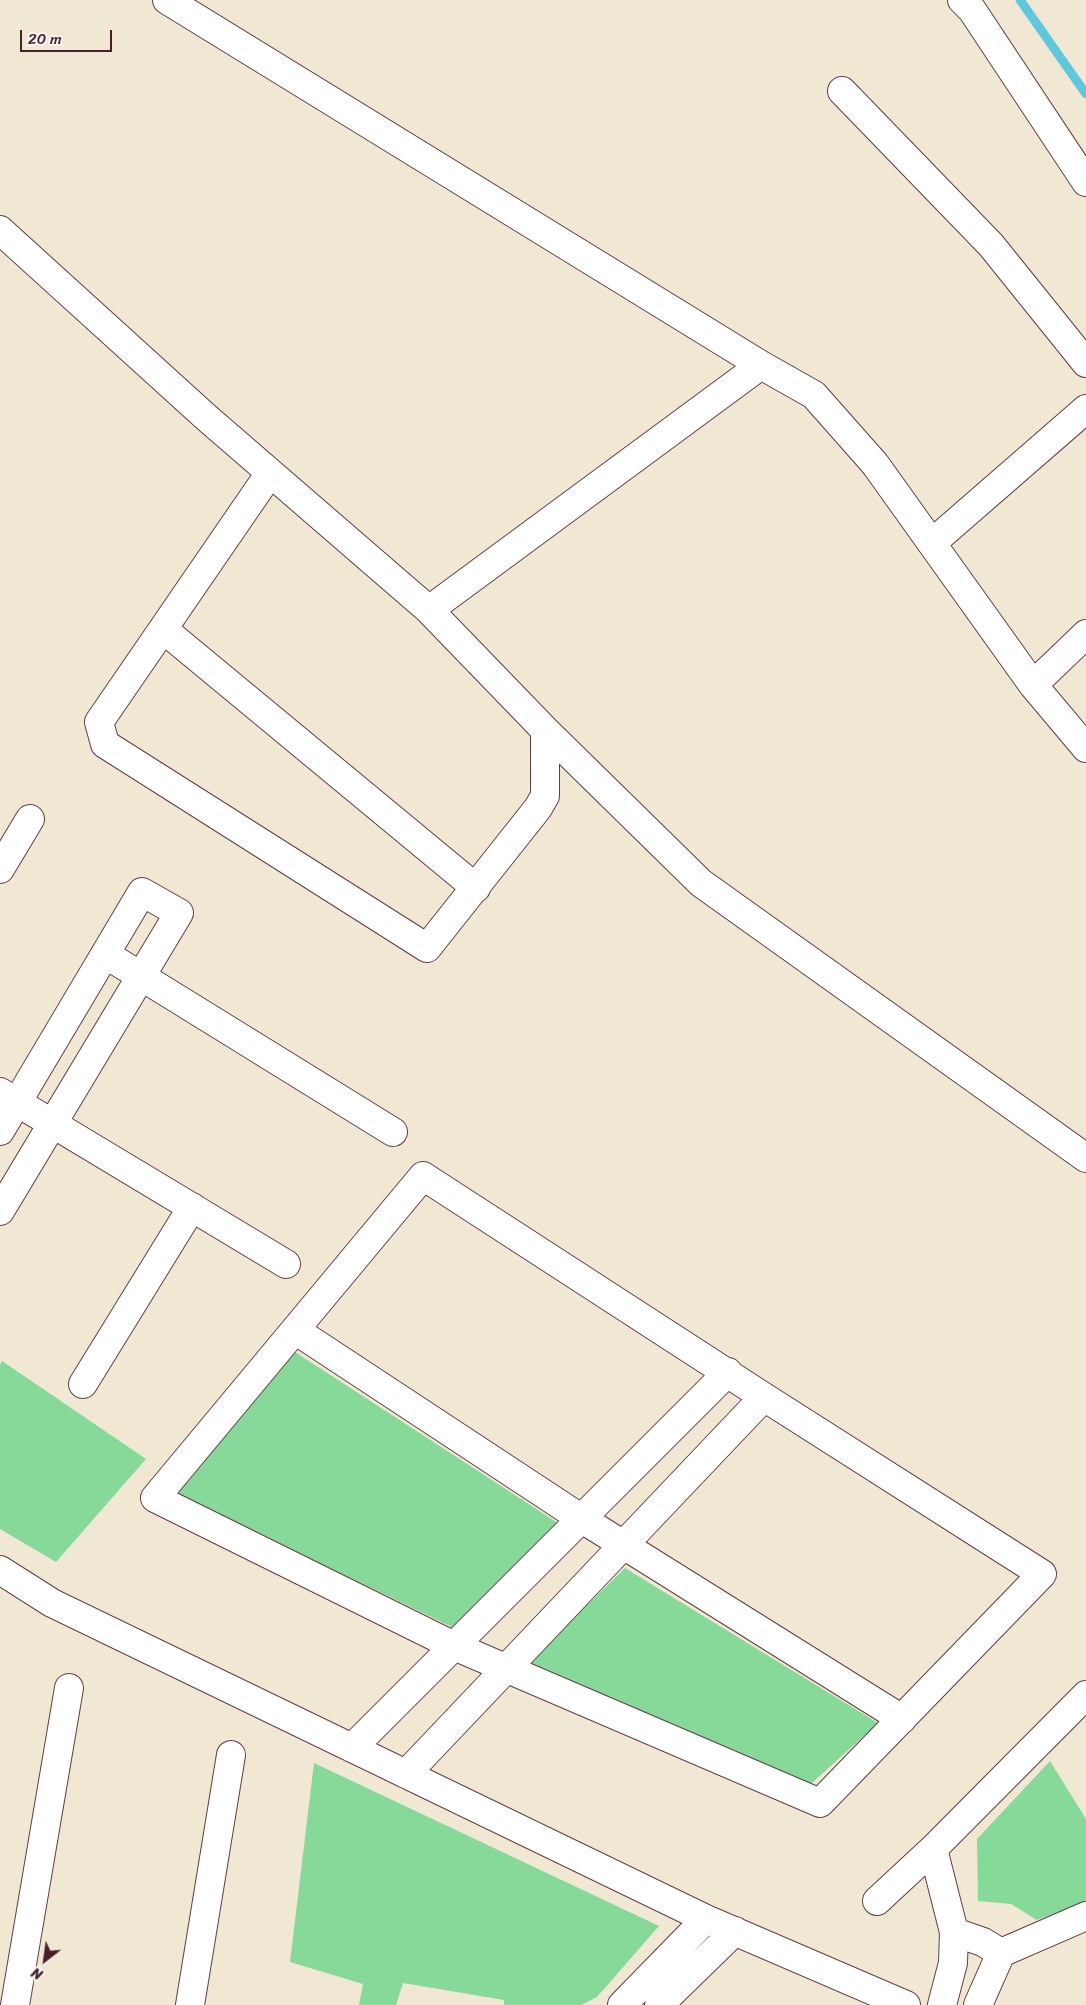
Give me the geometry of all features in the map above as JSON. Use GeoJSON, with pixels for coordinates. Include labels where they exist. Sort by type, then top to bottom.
{"type":"FeatureCollection","features":[{"type":"Feature","properties":{"kind":"street"},"geometry":{"type":"LineString","coordinates":[[167,0],[761,365],[814,395],[875,464],[1033,685],[1086,748]]}},
{"type":"Feature","properties":{"kind":"street"},"geometry":{"type":"LineString","coordinates":[[962,0],[972,10],[1086,182]]}},
{"type":"Feature","properties":{"kind":"street"},"geometry":{"type":"LineString","coordinates":[[842,91],[990,245],[1086,363]]}},
{"type":"Feature","properties":{"kind":"street"},"geometry":{"type":"LineString","coordinates":[[0,230],[208,418],[428,610],[545,730],[701,883],[1086,1158]]}},
{"type":"Feature","properties":{"kind":"street"},"geometry":{"type":"LineString","coordinates":[[428,610],[761,365]]}},
{"type":"Feature","properties":{"kind":"street"},"geometry":{"type":"LineString","coordinates":[[932,543],[1086,409]]}},
{"type":"Feature","properties":{"kind":"street"},"geometry":{"type":"LineString","coordinates":[[270,473],[99,722],[105,744],[427,948],[476,888],[538,808],[545,796],[545,730]]}},
{"type":"Feature","properties":{"kind":"street"},"geometry":{"type":"LineString","coordinates":[[163,629],[476,888]]}},
{"type":"Feature","properties":{"kind":"street"},"geometry":{"type":"LineString","coordinates":[[1033,685],[1086,634]]}},
{"type":"Feature","properties":{"kind":"street"},"geometry":{"type":"LineString","coordinates":[[0,869],[30,819]]}},
{"type":"Feature","properties":{"kind":"street"},"geometry":{"type":"LineString","coordinates":[[0,1131],[8,1097],[106,954],[142,892],[178,913],[0,1211]]}},
{"type":"Feature","properties":{"kind":"street"},"geometry":{"type":"LineString","coordinates":[[106,954],[393,1132]]}},
{"type":"Feature","properties":{"kind":"street"},"geometry":{"type":"LineString","coordinates":[[8,1097],[286,1264]]}},
{"type":"Feature","properties":{"kind":"street"},"geometry":{"type":"LineString","coordinates":[[423,1176],[728,1372],[764,1397],[1042,1574],[820,1803],[454,1646],[154,1498],[423,1176]]}},
{"type":"Feature","properties":{"kind":"street"},"geometry":{"type":"LineString","coordinates":[[83,1384],[192,1207]]}},
{"type":"Feature","properties":{"kind":"street"},"geometry":{"type":"LineString","coordinates":[[294,1330],[582,1519],[625,1544],[902,1719]]}},
{"type":"Feature","properties":{"kind":"street"},"geometry":{"type":"LineString","coordinates":[[352,1748],[728,1372]]}},
{"type":"Feature","properties":{"kind":"street"},"geometry":{"type":"LineString","coordinates":[[406,1774],[764,1397]]}},
{"type":"Feature","properties":{"kind":"street"},"geometry":{"type":"LineString","coordinates":[[0,1570],[52,1603],[706,1919],[906,2005]]}},
{"type":"Feature","properties":{"kind":"street"},"geometry":{"type":"LineString","coordinates":[[15,2005],[69,1688]]}},
{"type":"Feature","properties":{"kind":"street"},"geometry":{"type":"LineString","coordinates":[[877,1901],[933,1849],[1086,1695]]}},
{"type":"Feature","properties":{"kind":"street"},"geometry":{"type":"LineString","coordinates":[[190,2005],[231,1755]]}},
{"type":"Feature","properties":{"kind":"street"},"geometry":{"type":"LineString","coordinates":[[933,1849],[954,1932],[953,1963],[942,2005]]}},
{"type":"Feature","properties":{"kind":"street"},"geometry":{"type":"LineString","coordinates":[[978,2005],[1001,1953],[1086,1916]]}},
{"type":"Feature","properties":{"kind":"street"},"geometry":{"type":"LineString","coordinates":[[622,2005],[706,1919]]}},
{"type":"Feature","properties":{"kind":"street"},"geometry":{"type":"LineString","coordinates":[[660,2005],[734,1931]]}},
{"type":"Feature","properties":{"kind":"street"},"geometry":{"type":"LineString","coordinates":[[954,1932],[983,1942],[1001,1953]]}},
{"type":"Feature","properties":{"kind":"green space"},"geometry":{"type":"Polygon","coordinates":[[[292,1350],[561,1525],[458,1630],[170,1491],[292,1350]]]}},
{"type":"Feature","properties":{"kind":"green space"},"geometry":{"type":"Polygon","coordinates":[[[2,1361],[146,1459],[56,1562],[0,1529],[0,1365],[2,1361]]]}},
{"type":"Feature","properties":{"kind":"green space"},"geometry":{"type":"Polygon","coordinates":[[[625,1568],[878,1723],[811,1784],[528,1663],[625,1568]]]}},
{"type":"Feature","properties":{"kind":"green space"},"geometry":{"type":"Polygon","coordinates":[[[1050,1761],[1086,1819],[1086,1902],[1037,1920],[1011,1904],[978,1901],[977,1839],[1050,1761]]]}},
{"type":"Feature","properties":{"kind":"green space"},"geometry":{"type":"Polygon","coordinates":[[[314,1763],[659,1926],[597,1997],[581,2005],[504,2005],[504,2000],[403,1983],[396,2005],[359,2005],[363,1984],[290,1962],[314,1763]]]}},
{"type":"Feature","properties":{"kind":"waterway"},"geometry":{"type":"LineString","coordinates":[[1020,0],[1086,94]]}}]}
